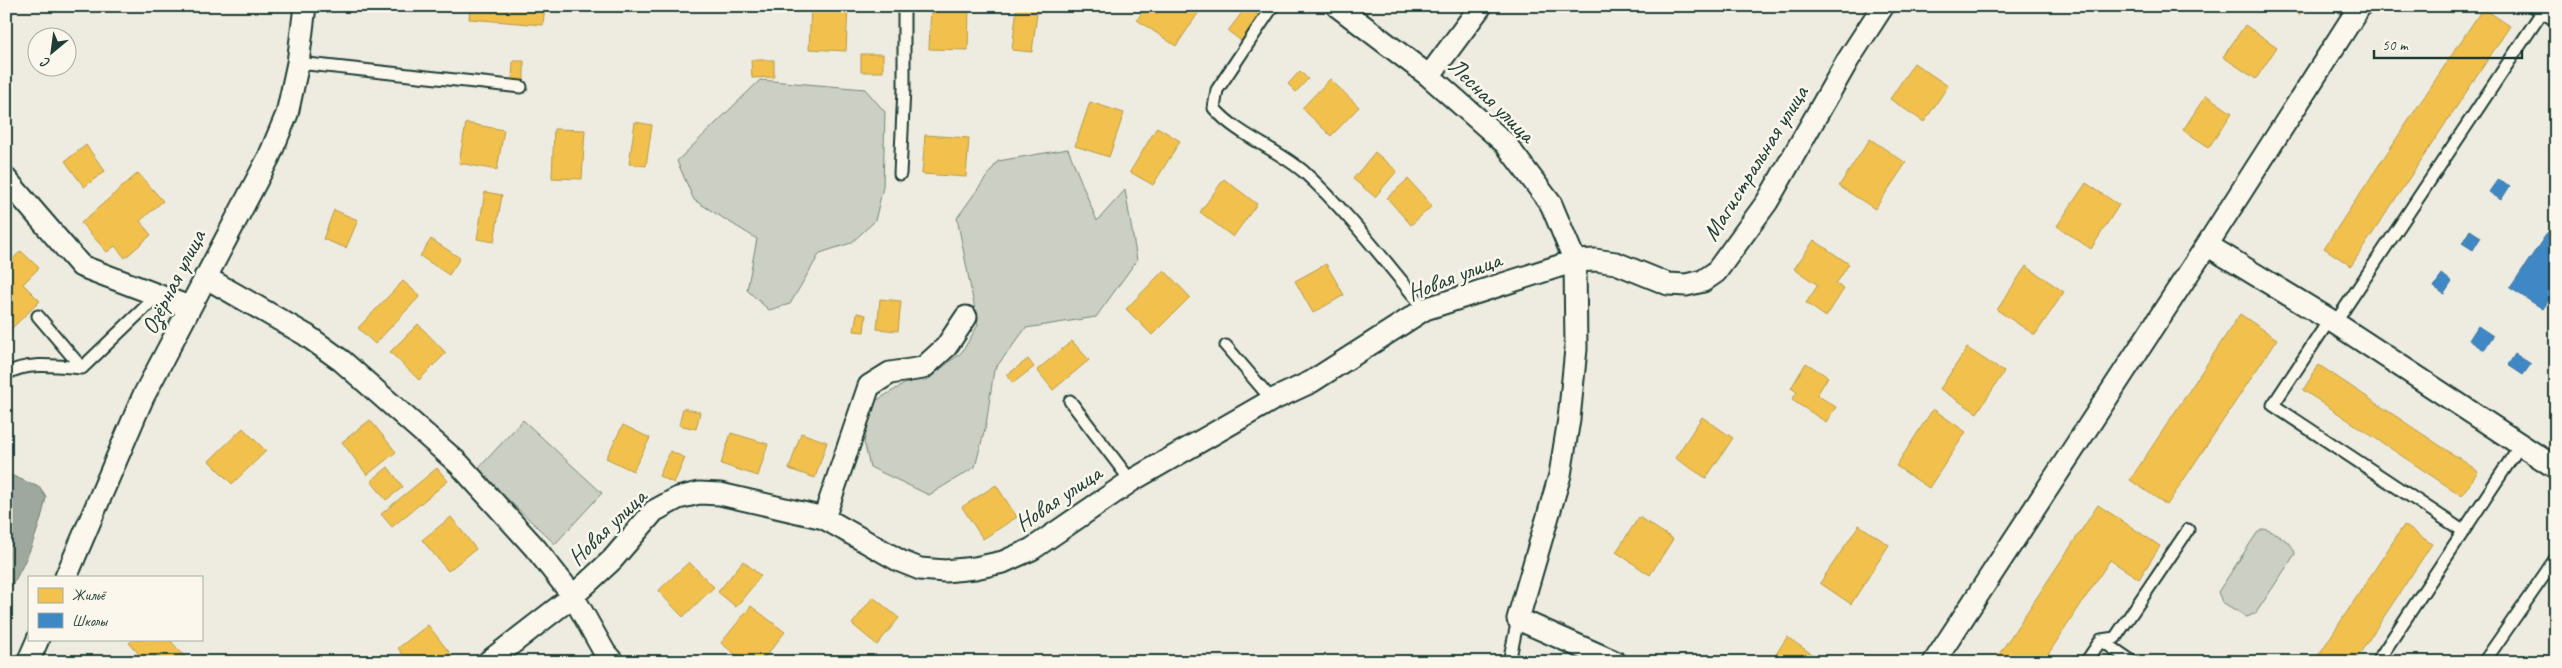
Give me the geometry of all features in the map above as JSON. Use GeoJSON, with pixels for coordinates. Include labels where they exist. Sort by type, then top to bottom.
{"type":"FeatureCollection","features":[{"type":"Feature","properties":{"kind":"street","name":"Озёрная улица"},"geometry":{"type":"LineString","coordinates":[[66,576],[143,397],[268,156],[287,114],[298,63],[305,6]]}},
{"type":"Feature","properties":{"kind":"street","name":"Лесная улица"},"geometry":{"type":"LineString","coordinates":[[1337,6],[1429,76],[1505,143],[1551,204],[1575,261]]}},
{"type":"Feature","properties":{"kind":"street"},"geometry":{"type":"LineString","coordinates":[[1429,76],[1481,6]]}},
{"type":"Feature","properties":{"kind":"street","name":"Магистральная улица"},"geometry":{"type":"LineString","coordinates":[[1575,261],[1595,260],[1616,264],[1668,284],[1686,285],[1703,281],[1716,272],[1768,202],[1848,60],[1883,6]]}},
{"type":"Feature","properties":{"kind":"street"},"geometry":{"type":"LineString","coordinates":[[1934,662],[2207,245],[2360,6]]}},
{"type":"Feature","properties":{"kind":"street"},"geometry":{"type":"LineString","coordinates":[[6,179],[81,266],[189,307]]}},
{"type":"Feature","properties":{"kind":"street"},"geometry":{"type":"LineString","coordinates":[[2207,245],[2333,321],[2556,468]]}},
{"type":"Feature","properties":{"kind":"street","name":"Новая улица"},"geometry":{"type":"LineString","coordinates":[[488,662],[573,596],[612,560],[654,512],[678,498],[699,493],[720,494],[824,518],[900,561],[920,569],[975,568],[1003,562],[1032,549],[1131,481],[1272,400],[1310,382],[1425,310],[1575,261]]}},
{"type":"Feature","properties":{"kind":"street"},"geometry":{"type":"LineString","coordinates":[[1575,261],[1576,348],[1569,419],[1560,475],[1518,619],[1615,662]]}},
{"type":"Feature","properties":{"kind":"street"},"geometry":{"type":"LineString","coordinates":[[205,277],[306,335],[342,360],[459,464],[536,549],[573,596],[605,653],[613,662]]}},
{"type":"Feature","properties":{"kind":"street"},"geometry":{"type":"LineString","coordinates":[[824,518],[869,386],[890,373],[923,368],[946,347],[966,317]]}},
{"type":"Feature","properties":{"kind":"street"},"geometry":{"type":"LineString","coordinates":[[28,662],[38,640]]}},
{"type":"Feature","properties":{"kind":"lane"},"geometry":{"type":"LineString","coordinates":[[900,174],[904,90],[904,6]]}},
{"type":"Feature","properties":{"kind":"lane"},"geometry":{"type":"LineString","coordinates":[[1273,6],[1217,90],[1214,108],[1225,121],[1276,152],[1302,171],[1331,199],[1425,310]]}},
{"type":"Feature","properties":{"kind":"lane"},"geometry":{"type":"LineString","coordinates":[[2463,531],[2273,405],[2333,321],[2537,9],[2556,21]]}},
{"type":"Feature","properties":{"kind":"lane"},"geometry":{"type":"LineString","coordinates":[[298,63],[521,87]]}},
{"type":"Feature","properties":{"kind":"lane"},"geometry":{"type":"LineString","coordinates":[[6,374],[15,368],[54,366],[82,368],[158,295]]}},
{"type":"Feature","properties":{"kind":"lane"},"geometry":{"type":"LineString","coordinates":[[38,316],[82,368]]}},
{"type":"Feature","properties":{"kind":"lane"},"geometry":{"type":"LineString","coordinates":[[1226,346],[1272,400]]}},
{"type":"Feature","properties":{"kind":"lane"},"geometry":{"type":"LineString","coordinates":[[1070,401],[1131,481]]}},
{"type":"Feature","properties":{"kind":"lane"},"geometry":{"type":"LineString","coordinates":[[2377,662],[2521,444]]}},
{"type":"Feature","properties":{"kind":"lane"},"geometry":{"type":"LineString","coordinates":[[2086,662],[2101,640],[2115,638],[2188,530]]}},
{"type":"Feature","properties":{"kind":"lane"},"geometry":{"type":"LineString","coordinates":[[2484,662],[2556,558]]}},
{"type":"Feature","properties":{"kind":"lane"},"geometry":{"type":"LineString","coordinates":[[1509,662],[1518,619]]}},
{"type":"Feature","properties":{"kind":"lane"},"geometry":{"type":"LineString","coordinates":[[2101,640],[2133,662]]}},
{"type":"Feature","properties":{"kind":"shaded area"},"geometry":{"type":"Polygon","coordinates":[[[760,80],[865,89],[885,112],[883,187],[875,221],[851,243],[820,253],[790,304],[769,310],[747,290],[757,239],[694,200],[677,161],[760,80]]]}},
{"type":"Feature","properties":{"kind":"shaded area"},"geometry":{"type":"Polygon","coordinates":[[[1068,149],[1097,221],[1125,190],[1137,260],[1096,317],[1026,328],[994,370],[986,425],[975,467],[929,495],[870,467],[864,442],[874,402],[904,384],[933,375],[962,352],[978,325],[957,218],[998,161],[1068,149]]]}},
{"type":"Feature","properties":{"kind":"shaded area"},"geometry":{"type":"Polygon","coordinates":[[[523,420],[602,493],[555,544],[477,470],[523,420]]]}},
{"type":"Feature","properties":{"kind":"shaded area"},"geometry":{"type":"Polygon","coordinates":[[[6,473],[39,487],[46,497],[31,547],[19,573],[6,594],[6,473]]]}},
{"type":"Feature","properties":{"kind":"shaded area"},"geometry":{"type":"Polygon","coordinates":[[[2263,529],[2282,538],[2291,546],[2295,554],[2256,613],[2247,617],[2222,602],[2218,592],[2257,533],[2263,529]]]}},
{"type":"Feature","properties":{"kind":"building: Жильё"},"geometry":{"type":"Polygon","coordinates":[[[470,6],[545,6],[543,25],[469,19],[470,6]]]}},
{"type":"Feature","properties":{"kind":"building: Жильё"},"geometry":{"type":"Polygon","coordinates":[[[811,6],[848,6],[846,51],[809,49],[811,6]]]}},
{"type":"Feature","properties":{"kind":"building: Жильё"},"geometry":{"type":"Polygon","coordinates":[[[931,6],[969,6],[968,50],[929,49],[931,6]]]}},
{"type":"Feature","properties":{"kind":"building: Жильё"},"geometry":{"type":"Polygon","coordinates":[[[1017,6],[1038,6],[1032,52],[1012,50],[1017,6]]]}},
{"type":"Feature","properties":{"kind":"building: Жильё"},"geometry":{"type":"Polygon","coordinates":[[[1146,6],[1197,6],[1201,9],[1176,46],[1137,20],[1146,6]]]}},
{"type":"Feature","properties":{"kind":"building: Жильё"},"geometry":{"type":"Polygon","coordinates":[[[1247,6],[1262,18],[1244,43],[1228,31],[1247,6]]]}},
{"type":"Feature","properties":{"kind":"building: Жильё"},"geometry":{"type":"Polygon","coordinates":[[[1774,6],[1796,6],[1793,11],[1788,7],[1783,13],[1774,6]]]}},
{"type":"Feature","properties":{"kind":"building: Жильё"},"geometry":{"type":"Polygon","coordinates":[[[2285,6],[2304,6],[2299,15],[2285,6]]]}},
{"type":"Feature","properties":{"kind":"building: Жильё"},"geometry":{"type":"Polygon","coordinates":[[[2483,8],[2510,26],[2351,266],[2324,248],[2483,8]]]}},
{"type":"Feature","properties":{"kind":"building: Жильё"},"geometry":{"type":"Polygon","coordinates":[[[2245,25],[2277,47],[2256,79],[2223,57],[2245,25]]]}},
{"type":"Feature","properties":{"kind":"building: Жильё"},"geometry":{"type":"Polygon","coordinates":[[[861,54],[883,54],[883,72],[861,72],[861,54]]]}},
{"type":"Feature","properties":{"kind":"building: Жильё"},"geometry":{"type":"Polygon","coordinates":[[[751,60],[774,60],[774,77],[752,78],[751,60]]]}},
{"type":"Feature","properties":{"kind":"building: Жильё"},"geometry":{"type":"Polygon","coordinates":[[[513,61],[524,61],[524,82],[512,82],[513,61]]]}},
{"type":"Feature","properties":{"kind":"building: Жильё"},"geometry":{"type":"Polygon","coordinates":[[[1914,63],[1948,86],[1924,122],[1890,99],[1914,63]]]}},
{"type":"Feature","properties":{"kind":"building: Жильё"},"geometry":{"type":"Polygon","coordinates":[[[1300,71],[1308,79],[1296,92],[1288,84],[1300,71]]]}},
{"type":"Feature","properties":{"kind":"building: Жильё"},"geometry":{"type":"Polygon","coordinates":[[[1330,79],[1359,107],[1331,136],[1302,108],[1330,79]]]}},
{"type":"Feature","properties":{"kind":"building: Жильё"},"geometry":{"type":"Polygon","coordinates":[[[2206,95],[2232,113],[2209,147],[2183,130],[2206,95]]]}},
{"type":"Feature","properties":{"kind":"building: Жильё"},"geometry":{"type":"Polygon","coordinates":[[[1090,102],[1124,113],[1109,157],[1075,146],[1090,102]]]}},
{"type":"Feature","properties":{"kind":"building: Жильё"},"geometry":{"type":"Polygon","coordinates":[[[635,122],[652,125],[646,166],[629,164],[635,122]]]}},
{"type":"Feature","properties":{"kind":"building: Жильё"},"geometry":{"type":"Polygon","coordinates":[[[466,123],[504,130],[497,170],[459,163],[466,123]]]}},
{"type":"Feature","properties":{"kind":"building: Жильё"},"geometry":{"type":"Polygon","coordinates":[[[1157,127],[1180,141],[1153,185],[1130,172],[1157,127]]]}},
{"type":"Feature","properties":{"kind":"building: Жильё"},"geometry":{"type":"Polygon","coordinates":[[[554,129],[585,130],[582,179],[552,178],[554,129]]]}},
{"type":"Feature","properties":{"kind":"building: Жильё"},"geometry":{"type":"Polygon","coordinates":[[[925,135],[969,138],[966,177],[922,174],[925,135]]]}},
{"type":"Feature","properties":{"kind":"building: Жильё"},"geometry":{"type":"Polygon","coordinates":[[[1870,139],[1906,163],[1875,209],[1839,186],[1870,139]]]}},
{"type":"Feature","properties":{"kind":"building: Жильё"},"geometry":{"type":"Polygon","coordinates":[[[86,145],[105,171],[84,187],[65,161],[86,145]]]}},
{"type":"Feature","properties":{"kind":"building: Жильё"},"geometry":{"type":"Polygon","coordinates":[[[1375,152],[1397,171],[1375,197],[1353,179],[1375,152]]]}},
{"type":"Feature","properties":{"kind":"building: Жильё"},"geometry":{"type":"Polygon","coordinates":[[[138,173],[163,201],[140,221],[151,235],[125,258],[115,246],[107,252],[81,223],[138,173]]]}},
{"type":"Feature","properties":{"kind":"building: Жильё"},"geometry":{"type":"Polygon","coordinates":[[[1224,179],[1257,204],[1233,237],[1200,212],[1224,179]]]}},
{"type":"Feature","properties":{"kind":"building: Жильё"},"geometry":{"type":"Polygon","coordinates":[[[1408,179],[1432,206],[1411,225],[1387,198],[1408,179]]]}},
{"type":"Feature","properties":{"kind":"building: Жильё"},"geometry":{"type":"Polygon","coordinates":[[[2086,183],[2119,205],[2091,249],[2057,226],[2086,183]]]}},
{"type":"Feature","properties":{"kind":"building: Жильё"},"geometry":{"type":"Polygon","coordinates":[[[485,192],[502,195],[494,242],[477,239],[485,192]]]}},
{"type":"Feature","properties":{"kind":"building: Жильё"},"geometry":{"type":"Polygon","coordinates":[[[334,210],[358,220],[346,248],[323,239],[334,210]]]}},
{"type":"Feature","properties":{"kind":"building: Жильё"},"geometry":{"type":"Polygon","coordinates":[[[431,239],[460,258],[449,275],[420,256],[431,239]]]}},
{"type":"Feature","properties":{"kind":"building: Жильё"},"geometry":{"type":"Polygon","coordinates":[[[1814,240],[1849,264],[1836,284],[1844,289],[1826,317],[1806,303],[1818,285],[1794,269],[1814,240]]]}},
{"type":"Feature","properties":{"kind":"building: Жильё"},"geometry":{"type":"Polygon","coordinates":[[[21,251],[39,268],[23,284],[40,301],[8,332],[6,330],[6,265],[21,251]]]}},
{"type":"Feature","properties":{"kind":"building: Жильё"},"geometry":{"type":"Polygon","coordinates":[[[1326,264],[1344,295],[1313,313],[1295,281],[1326,264]]]}},
{"type":"Feature","properties":{"kind":"building: Жильё"},"geometry":{"type":"Polygon","coordinates":[[[2026,266],[2064,292],[2035,335],[1997,310],[2026,266]]]}},
{"type":"Feature","properties":{"kind":"building: Жильё"},"geometry":{"type":"Polygon","coordinates":[[[1164,270],[1190,297],[1152,335],[1126,309],[1164,270]]]}},
{"type":"Feature","properties":{"kind":"building: Жильё"},"geometry":{"type":"Polygon","coordinates":[[[403,281],[420,296],[375,344],[358,328],[403,281]]]}},
{"type":"Feature","properties":{"kind":"building: Жильё"},"geometry":{"type":"Polygon","coordinates":[[[880,299],[901,301],[898,331],[877,329],[880,299]]]}},
{"type":"Feature","properties":{"kind":"building: Жильё"},"geometry":{"type":"Polygon","coordinates":[[[857,313],[866,315],[864,332],[854,331],[857,313]]]}},
{"type":"Feature","properties":{"kind":"building: Жильё"},"geometry":{"type":"Polygon","coordinates":[[[2240,314],[2277,339],[2167,505],[2130,480],[2240,314]]]}},
{"type":"Feature","properties":{"kind":"building: Жильё"},"geometry":{"type":"Polygon","coordinates":[[[418,324],[446,353],[419,380],[390,352],[418,324]]]}},
{"type":"Feature","properties":{"kind":"building: Жильё"},"geometry":{"type":"Polygon","coordinates":[[[1072,341],[1089,360],[1053,390],[1037,370],[1072,341]]]}},
{"type":"Feature","properties":{"kind":"building: Жильё"},"geometry":{"type":"Polygon","coordinates":[[[1967,348],[2004,372],[1977,413],[1940,389],[1967,348]]]}},
{"type":"Feature","properties":{"kind":"building: Жильё"},"geometry":{"type":"Polygon","coordinates":[[[1028,359],[1034,367],[1013,383],[1007,375],[1028,359]]]}},
{"type":"Feature","properties":{"kind":"building: Жильё"},"geometry":{"type":"Polygon","coordinates":[[[1806,363],[1828,377],[1817,395],[1836,407],[1826,422],[1792,400],[1797,392],[1791,388],[1806,363]]]}},
{"type":"Feature","properties":{"kind":"building: Жильё"},"geometry":{"type":"Polygon","coordinates":[[[2319,365],[2478,471],[2462,496],[2303,390],[2319,365]]]}},
{"type":"Feature","properties":{"kind":"building: Жильё"},"geometry":{"type":"Polygon","coordinates":[[[683,408],[700,412],[696,429],[679,425],[683,408]]]}},
{"type":"Feature","properties":{"kind":"building: Жильё"},"geometry":{"type":"Polygon","coordinates":[[[1933,409],[1966,432],[1929,488],[1896,466],[1933,409]]]}},
{"type":"Feature","properties":{"kind":"building: Жильё"},"geometry":{"type":"Polygon","coordinates":[[[1702,417],[1733,438],[1706,478],[1675,458],[1702,417]]]}},
{"type":"Feature","properties":{"kind":"building: Жильё"},"geometry":{"type":"Polygon","coordinates":[[[370,420],[396,452],[367,475],[342,442],[370,420]]]}},
{"type":"Feature","properties":{"kind":"building: Жильё"},"geometry":{"type":"Polygon","coordinates":[[[623,425],[650,438],[633,471],[606,458],[623,425]]]}},
{"type":"Feature","properties":{"kind":"building: Жильё"},"geometry":{"type":"Polygon","coordinates":[[[243,428],[266,451],[232,484],[209,461],[243,428]]]}},
{"type":"Feature","properties":{"kind":"building: Жильё"},"geometry":{"type":"Polygon","coordinates":[[[731,433],[768,444],[758,476],[721,464],[731,433]]]}},
{"type":"Feature","properties":{"kind":"building: Жильё"},"geometry":{"type":"Polygon","coordinates":[[[801,433],[827,442],[815,478],[789,469],[801,433]]]}},
{"type":"Feature","properties":{"kind":"building: Жильё"},"geometry":{"type":"Polygon","coordinates":[[[670,451],[685,458],[674,483],[659,476],[670,451]]]}},
{"type":"Feature","properties":{"kind":"building: Жильё"},"geometry":{"type":"Polygon","coordinates":[[[388,467],[403,487],[386,500],[371,481],[388,467]]]}},
{"type":"Feature","properties":{"kind":"building: Жильё"},"geometry":{"type":"Polygon","coordinates":[[[437,468],[448,481],[392,527],[381,514],[437,468]]]}},
{"type":"Feature","properties":{"kind":"building: Жильё"},"geometry":{"type":"Polygon","coordinates":[[[996,485],[1017,517],[983,539],[962,507],[996,485]]]}},
{"type":"Feature","properties":{"kind":"building: Жильё"},"geometry":{"type":"Polygon","coordinates":[[[2098,505],[2160,546],[2139,579],[2110,560],[2043,662],[1994,662],[2098,505]]]}},
{"type":"Feature","properties":{"kind":"building: Жильё"},"geometry":{"type":"Polygon","coordinates":[[[451,517],[476,549],[448,571],[422,540],[451,517]]]}},
{"type":"Feature","properties":{"kind":"building: Жильё"},"geometry":{"type":"Polygon","coordinates":[[[1639,517],[1673,539],[1650,575],[1616,552],[1639,517]]]}},
{"type":"Feature","properties":{"kind":"building: Жильё"},"geometry":{"type":"Polygon","coordinates":[[[1859,525],[1889,545],[1851,604],[1820,583],[1859,525]]]}},
{"type":"Feature","properties":{"kind":"building: Жильё"},"geometry":{"type":"Polygon","coordinates":[[[2404,525],[2432,544],[2354,662],[2314,662],[2404,525]]]}},
{"type":"Feature","properties":{"kind":"building: Жильё"},"geometry":{"type":"Polygon","coordinates":[[[743,561],[761,576],[736,607],[718,592],[743,561]]]}},
{"type":"Feature","properties":{"kind":"building: Жильё"},"geometry":{"type":"Polygon","coordinates":[[[689,562],[714,587],[683,617],[658,591],[689,562]]]}},
{"type":"Feature","properties":{"kind":"building: Жильё"},"geometry":{"type":"Polygon","coordinates":[[[873,597],[899,618],[877,645],[852,624],[873,597]]]}},
{"type":"Feature","properties":{"kind":"building: Жильё"},"geometry":{"type":"Polygon","coordinates":[[[751,606],[785,632],[761,662],[745,662],[721,643],[751,606]]]}},
{"type":"Feature","properties":{"kind":"building: Жильё"},"geometry":{"type":"Polygon","coordinates":[[[428,625],[453,657],[447,662],[408,662],[398,648],[428,625]]]}},
{"type":"Feature","properties":{"kind":"building: Жильё"},"geometry":{"type":"Polygon","coordinates":[[[1787,637],[1819,659],[1817,662],[1771,662],[1787,637]]]}},
{"type":"Feature","properties":{"kind":"building: Жильё"},"geometry":{"type":"Polygon","coordinates":[[[133,640],[170,640],[185,657],[180,662],[146,662],[129,643],[133,640]]]}},
{"type":"Feature","properties":{"kind":"building: Школы"},"geometry":{"type":"Polygon","coordinates":[[[2498,179],[2510,186],[2501,200],[2489,192],[2498,179]]]}},
{"type":"Feature","properties":{"kind":"building: Школы"},"geometry":{"type":"Polygon","coordinates":[[[2556,220],[2556,289],[2543,309],[2510,288],[2556,220]]]}},
{"type":"Feature","properties":{"kind":"building: Школы"},"geometry":{"type":"Polygon","coordinates":[[[2470,230],[2481,237],[2473,250],[2462,243],[2470,230]]]}},
{"type":"Feature","properties":{"kind":"building: Школы"},"geometry":{"type":"Polygon","coordinates":[[[2442,274],[2452,282],[2444,294],[2434,287],[2442,274]]]}},
{"type":"Feature","properties":{"kind":"building: Школы"},"geometry":{"type":"Polygon","coordinates":[[[2478,326],[2493,336],[2484,350],[2469,340],[2478,326]]]}},
{"type":"Feature","properties":{"kind":"building: Школы"},"geometry":{"type":"Polygon","coordinates":[[[2515,354],[2531,364],[2523,375],[2508,365],[2515,354]]]}}]}
